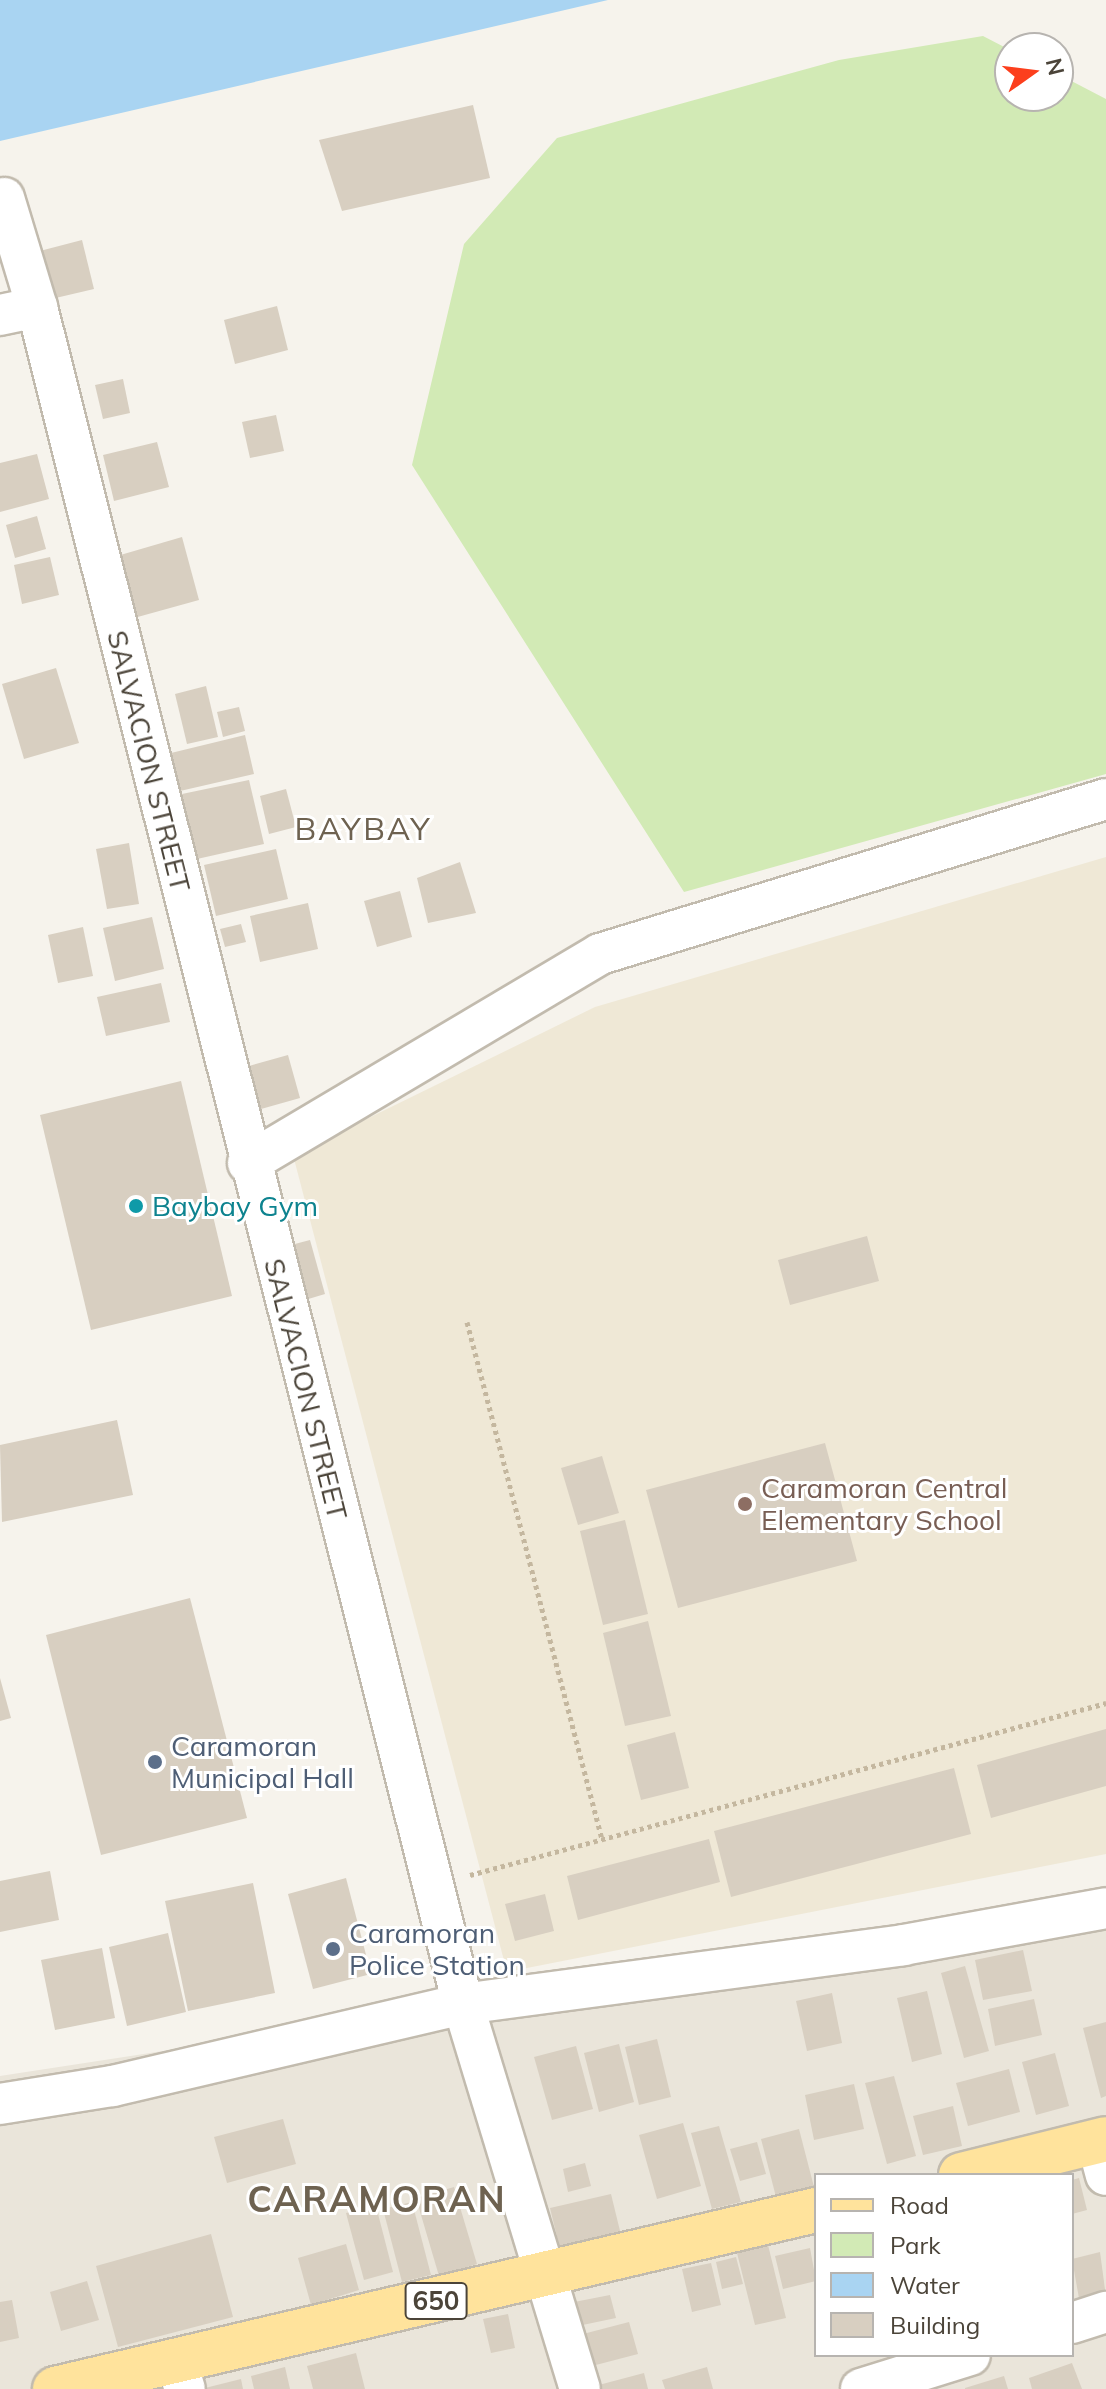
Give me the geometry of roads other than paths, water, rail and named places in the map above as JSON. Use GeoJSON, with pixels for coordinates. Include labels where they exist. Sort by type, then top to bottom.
{"type":"FeatureCollection","features":[{"type":"Feature","properties":{"kind":"main road"},"geometry":{"type":"LineString","coordinates":[[973,2173],[1103,2152]]}},
{"type":"Feature","properties":{"kind":"main road","name":"650"},"geometry":{"type":"LineString","coordinates":[[55,2389],[180,2374],[545,2276],[814,2210]]}},
{"type":"Feature","properties":{"kind":"street","name":"SALVACION STREET"},"geometry":{"type":"LineString","coordinates":[[4,198],[18,311],[248,1163],[463,2004],[580,2389]]}},
{"type":"Feature","properties":{"kind":"street"},"geometry":{"type":"LineString","coordinates":[[248,1163],[600,954],[1106,799]]}},
{"type":"Feature","properties":{"kind":"street"},"geometry":{"type":"LineString","coordinates":[[0,2104],[113,2086],[463,2004],[903,1945],[1106,1908]]}},
{"type":"Feature","properties":{"kind":"street"},"geometry":{"type":"LineString","coordinates":[[1074,2322],[1106,2312]]}},
{"type":"Feature","properties":{"kind":"street"},"geometry":{"type":"LineString","coordinates":[[861,2389],[964,2357]]}},
{"type":"Feature","properties":{"kind":"water"},"geometry":{"type":"Polygon","coordinates":[[[0,0],[608,0],[0,141],[0,0]]]}},
{"type":"Feature","properties":{"kind":"place","name":"Baybay Gym"},"geometry":{"type":"Point","coordinates":[136,1206]}},
{"type":"Feature","properties":{"kind":"place","name":"Caramoran Central Elementary School"},"geometry":{"type":"Point","coordinates":[745,1504]}},
{"type":"Feature","properties":{"kind":"place","name":"Caramoran Municipal Hall"},"geometry":{"type":"Point","coordinates":[155,1762]}},
{"type":"Feature","properties":{"kind":"place","name":"Caramoran Police Station"},"geometry":{"type":"Point","coordinates":[333,1949]}},
{"type":"Feature","properties":{"kind":"district","name":"BAYBAY"},"geometry":{"type":"Point","coordinates":[363,828]}},
{"type":"Feature","properties":{"kind":"district","name":"CARAMORAN"},"geometry":{"type":"Point","coordinates":[377,2199]}}]}
